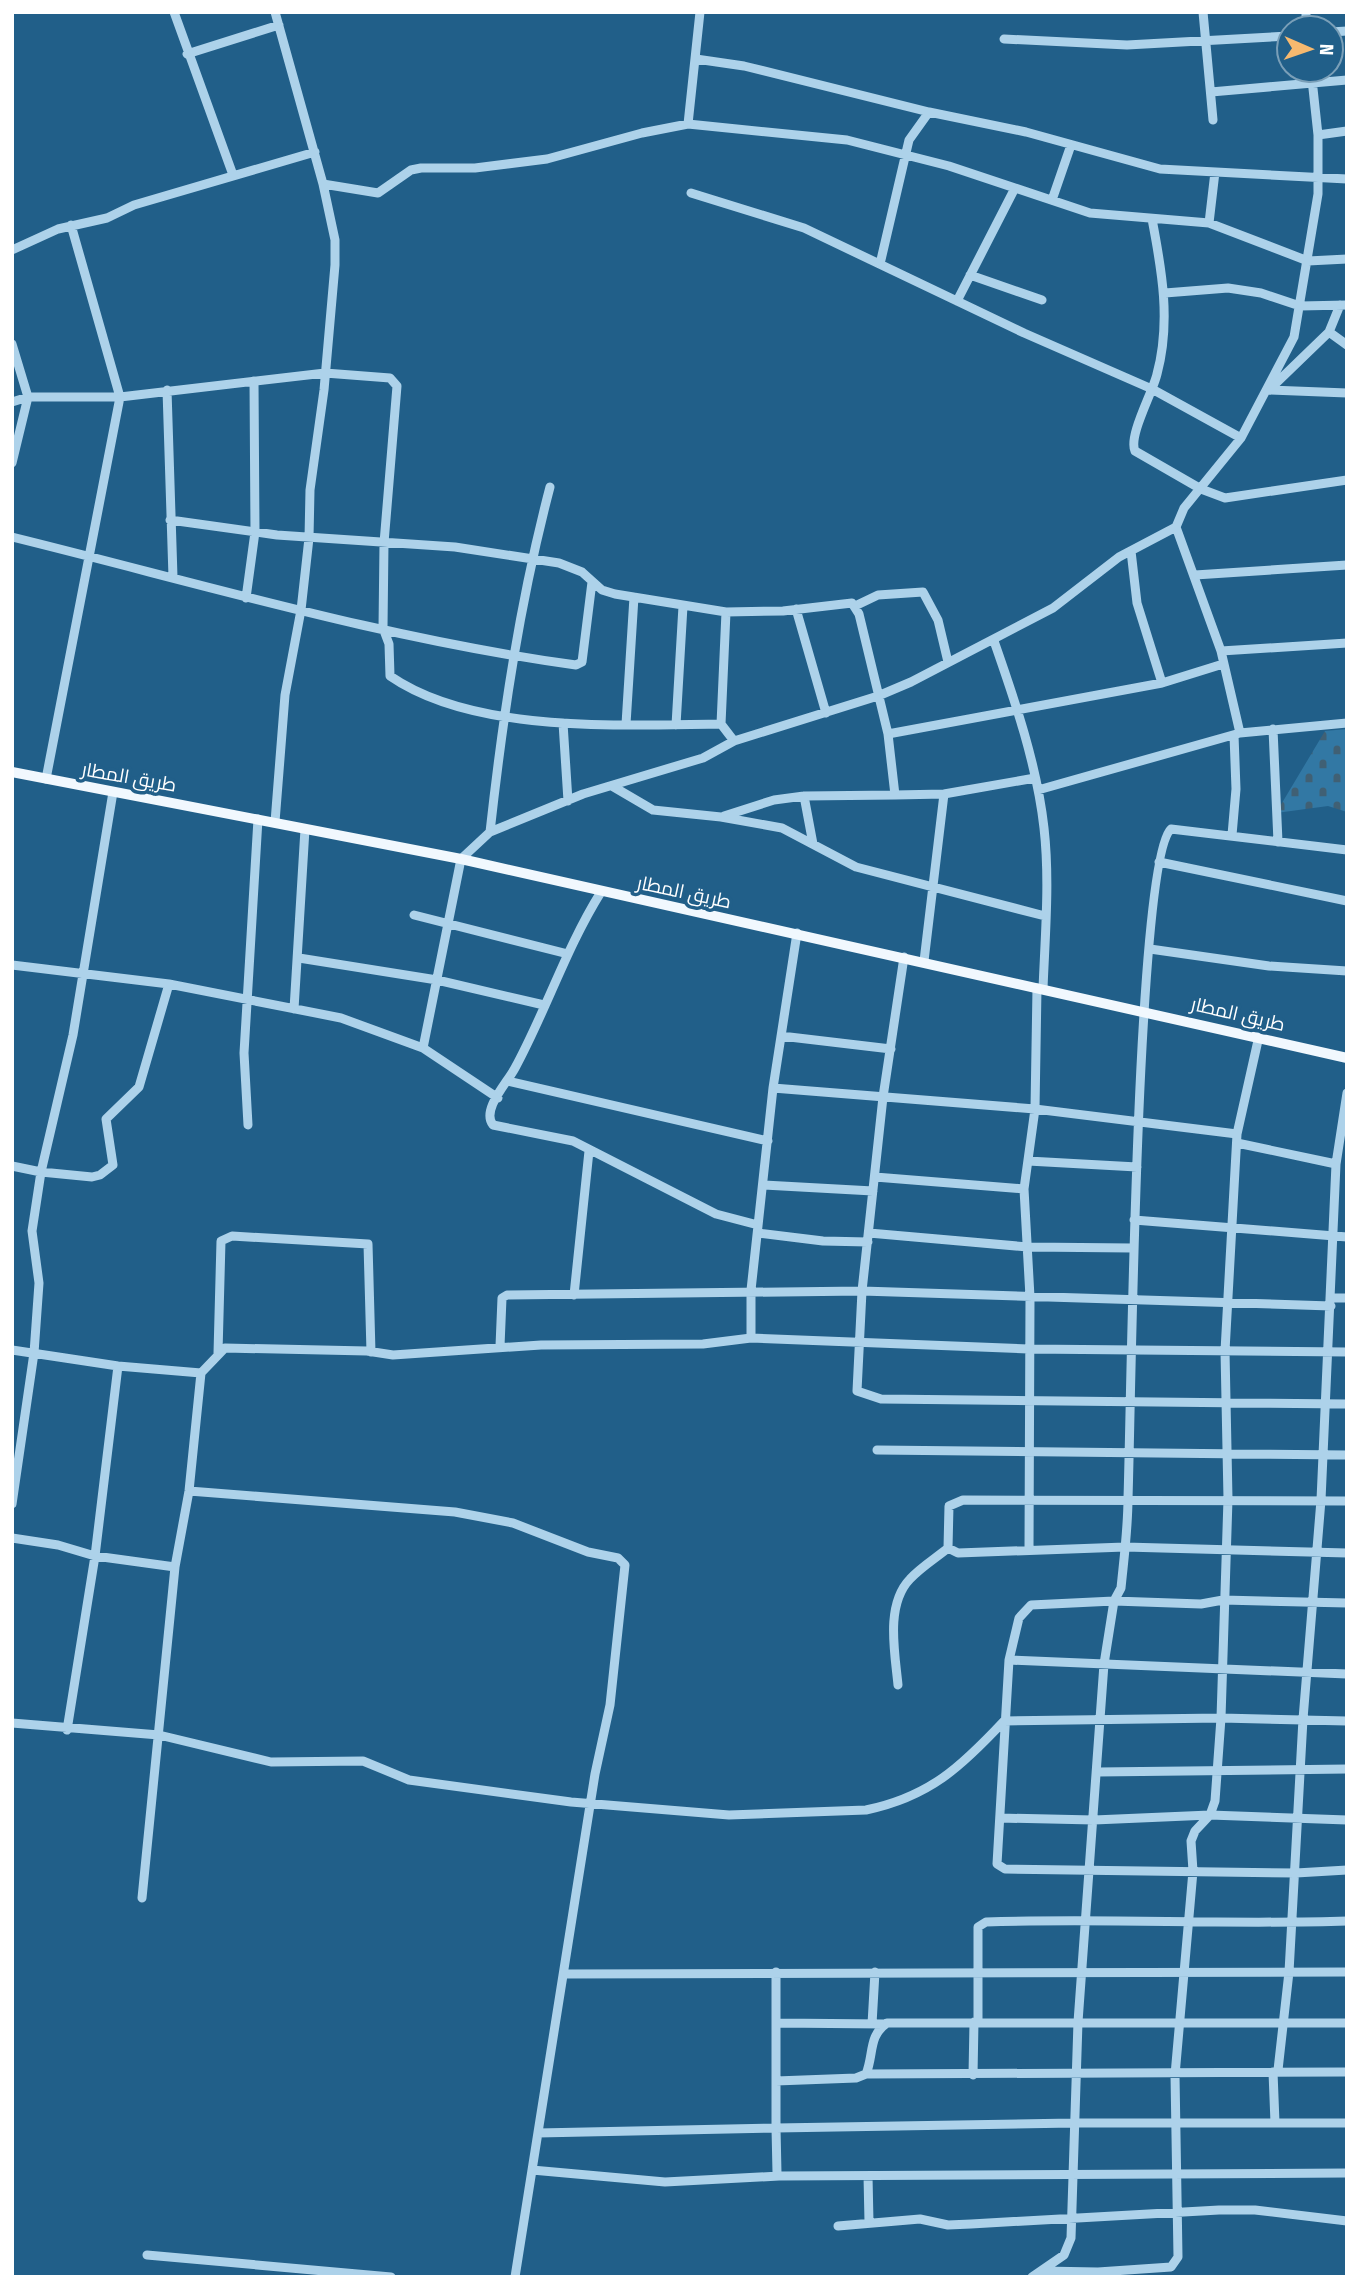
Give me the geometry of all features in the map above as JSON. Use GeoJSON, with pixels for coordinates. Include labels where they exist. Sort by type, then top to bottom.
{"type":"FeatureCollection","features":[{"type":"Feature","properties":{"kind":"main road","name":"طريق المطار"},"geometry":{"type":"LineString","coordinates":[[12,772],[461,859],[1259,1036],[1347,1058]]}},
{"type":"Feature","properties":{"kind":"street"},"geometry":{"type":"LineString","coordinates":[[174,12],[233,175]]}},
{"type":"Feature","properties":{"kind":"street"},"geometry":{"type":"LineString","coordinates":[[275,12],[315,152],[335,240],[326,373],[311,480],[309,538],[301,610],[285,695],[275,822]]}},
{"type":"Feature","properties":{"kind":"street"},"geometry":{"type":"LineString","coordinates":[[688,124],[700,12]]}},
{"type":"Feature","properties":{"kind":"street"},"geometry":{"type":"LineString","coordinates":[[1203,12],[1213,120]]}},
{"type":"Feature","properties":{"kind":"street"},"geometry":{"type":"LineString","coordinates":[[187,54],[279,25]]}},
{"type":"Feature","properties":{"kind":"street"},"geometry":{"type":"LineString","coordinates":[[1004,39],[1127,45],[1275,37]]}},
{"type":"Feature","properties":{"kind":"street"},"geometry":{"type":"LineString","coordinates":[[696,59],[744,66],[1160,169],[1347,179]]}},
{"type":"Feature","properties":{"kind":"street"},"geometry":{"type":"LineString","coordinates":[[1211,92],[1347,80]]}},
{"type":"Feature","properties":{"kind":"street"},"geometry":{"type":"LineString","coordinates":[[423,1048],[461,859],[490,832],[568,801],[703,758],[734,741],[878,696],[994,641],[1053,608],[1131,551],[1176,527],[1184,508],[1241,438],[1294,337],[1319,178],[1318,135],[1312,85]]}},
{"type":"Feature","properties":{"kind":"street"},"geometry":{"type":"LineString","coordinates":[[880,264],[909,140],[929,112]]}},
{"type":"Feature","properties":{"kind":"street"},"geometry":{"type":"LineString","coordinates":[[323,184],[378,193],[411,170],[475,168],[547,159],[642,133],[688,124],[847,140],[906,154],[1090,213],[1209,223],[1308,261],[1347,259]]}},
{"type":"Feature","properties":{"kind":"street"},"geometry":{"type":"LineString","coordinates":[[1318,135],[1347,131]]}},
{"type":"Feature","properties":{"kind":"street"},"geometry":{"type":"LineString","coordinates":[[1052,200],[1071,145]]}},
{"type":"Feature","properties":{"kind":"street"},"geometry":{"type":"LineString","coordinates":[[12,250],[71,225],[107,218],[134,205],[315,152]]}},
{"type":"Feature","properties":{"kind":"street"},"geometry":{"type":"LineString","coordinates":[[1209,223],[1215,172]]}},
{"type":"Feature","properties":{"kind":"street"},"geometry":{"type":"LineString","coordinates":[[957,301],[1015,188]]}},
{"type":"Feature","properties":{"kind":"street"},"geometry":{"type":"LineString","coordinates":[[691,193],[804,228],[1152,389],[1241,438]]}},
{"type":"Feature","properties":{"kind":"street"},"geometry":{"type":"LineString","coordinates":[[1152,219],[1165,293],[1161,360],[1133,440],[1135,451],[1201,489],[1230,498],[1347,480]]}},
{"type":"Feature","properties":{"kind":"street"},"geometry":{"type":"LineString","coordinates":[[46,779],[120,397],[71,225]]}},
{"type":"Feature","properties":{"kind":"street"},"geometry":{"type":"LineString","coordinates":[[970,275],[1042,300]]}},
{"type":"Feature","properties":{"kind":"street"},"geometry":{"type":"LineString","coordinates":[[1165,293],[1197,288],[1228,288],[1261,293],[1300,306],[1343,305],[1329,332],[1268,390]]}},
{"type":"Feature","properties":{"kind":"street"},"geometry":{"type":"LineString","coordinates":[[1329,332],[1347,345]]}},
{"type":"Feature","properties":{"kind":"street"},"geometry":{"type":"LineString","coordinates":[[12,344],[28,397],[12,463]]}},
{"type":"Feature","properties":{"kind":"street"},"geometry":{"type":"LineString","coordinates":[[12,402],[28,397],[120,397],[326,373],[390,378],[395,381],[384,543],[383,628],[389,644],[390,676],[435,700],[503,715],[562,723],[721,724]]}},
{"type":"Feature","properties":{"kind":"street"},"geometry":{"type":"LineString","coordinates":[[246,597],[255,533],[254,381]]}},
{"type":"Feature","properties":{"kind":"street"},"geometry":{"type":"LineString","coordinates":[[167,390],[173,577]]}},
{"type":"Feature","properties":{"kind":"street"},"geometry":{"type":"LineString","coordinates":[[1268,390],[1347,393]]}},
{"type":"Feature","properties":{"kind":"street"},"geometry":{"type":"LineString","coordinates":[[490,832],[503,715],[513,657],[531,558],[550,486]]}},
{"type":"Feature","properties":{"kind":"street"},"geometry":{"type":"LineString","coordinates":[[170,520],[255,533],[455,547],[531,558],[572,567],[602,590],[726,612],[796,609],[847,601],[855,606],[888,734],[895,795]]}},
{"type":"Feature","properties":{"kind":"street"},"geometry":{"type":"LineString","coordinates":[[1176,527],[1221,652],[1237,734],[1232,835]]}},
{"type":"Feature","properties":{"kind":"street"},"geometry":{"type":"LineString","coordinates":[[12,537],[301,610],[513,657],[579,664],[592,582]]}},
{"type":"Feature","properties":{"kind":"street"},"geometry":{"type":"LineString","coordinates":[[1131,551],[1137,603],[1162,683]]}},
{"type":"Feature","properties":{"kind":"street"},"geometry":{"type":"LineString","coordinates":[[1195,575],[1347,565]]}},
{"type":"Feature","properties":{"kind":"street"},"geometry":{"type":"LineString","coordinates":[[855,606],[878,595],[923,592],[938,620],[948,662]]}},
{"type":"Feature","properties":{"kind":"street"},"geometry":{"type":"LineString","coordinates":[[626,724],[634,597]]}},
{"type":"Feature","properties":{"kind":"street"},"geometry":{"type":"LineString","coordinates":[[676,725],[683,606]]}},
{"type":"Feature","properties":{"kind":"street"},"geometry":{"type":"LineString","coordinates":[[796,609],[826,713]]}},
{"type":"Feature","properties":{"kind":"street"},"geometry":{"type":"LineString","coordinates":[[726,612],[721,724],[734,741]]}},
{"type":"Feature","properties":{"kind":"street"},"geometry":{"type":"LineString","coordinates":[[994,641],[1038,790],[1046,871],[1035,1109],[1024,1189],[1030,1297],[1029,1548]]}},
{"type":"Feature","properties":{"kind":"street"},"geometry":{"type":"LineString","coordinates":[[1221,652],[1347,643]]}},
{"type":"Feature","properties":{"kind":"street"},"geometry":{"type":"LineString","coordinates":[[888,734],[1162,683],[1223,664]]}},
{"type":"Feature","properties":{"kind":"street"},"geometry":{"type":"LineString","coordinates":[[562,723],[568,801]]}},
{"type":"Feature","properties":{"kind":"street"},"geometry":{"type":"LineString","coordinates":[[1038,790],[1237,734],[1347,723]]}},
{"type":"Feature","properties":{"kind":"street"},"geometry":{"type":"LineString","coordinates":[[1273,729],[1278,842]]}},
{"type":"Feature","properties":{"kind":"street"},"geometry":{"type":"LineString","coordinates":[[721,817],[774,800],[804,796],[944,794],[1035,778]]}},
{"type":"Feature","properties":{"kind":"street"},"geometry":{"type":"LineString","coordinates":[[612,786],[653,810],[721,817],[782,828],[830,856],[856,867],[1045,915]]}},
{"type":"Feature","properties":{"kind":"street"},"geometry":{"type":"LineString","coordinates":[[12,1504],[34,1353],[39,1283],[32,1231],[41,1172],[73,1035],[113,792]]}},
{"type":"Feature","properties":{"kind":"street"},"geometry":{"type":"LineString","coordinates":[[924,961],[944,794]]}},
{"type":"Feature","properties":{"kind":"street"},"geometry":{"type":"LineString","coordinates":[[804,796],[813,844]]}},
{"type":"Feature","properties":{"kind":"street"},"geometry":{"type":"LineString","coordinates":[[248,1125],[244,1053],[258,819]]}},
{"type":"Feature","properties":{"kind":"street"},"geometry":{"type":"LineString","coordinates":[[295,1009],[305,829]]}},
{"type":"Feature","properties":{"kind":"street"},"geometry":{"type":"LineString","coordinates":[[1036,2274],[1064,2255],[1069,2246],[1072,2218],[1078,2022],[1088,1919],[1104,1664],[1114,1601],[1121,1588],[1125,1547],[1131,1402],[1132,1248],[1144,1011],[1159,862],[1166,835],[1171,829],[1347,850]]}},
{"type":"Feature","properties":{"kind":"street"},"geometry":{"type":"LineString","coordinates":[[1159,862],[1347,901]]}},
{"type":"Feature","properties":{"kind":"street"},"geometry":{"type":"LineString","coordinates":[[601,892],[568,954],[508,1081],[488,1112],[493,1125],[557,1137],[716,1214],[758,1229],[823,1241],[868,1237],[1028,1247],[1132,1248]]}},
{"type":"Feature","properties":{"kind":"street"},"geometry":{"type":"LineString","coordinates":[[414,915],[568,954]]}},
{"type":"Feature","properties":{"kind":"street"},"geometry":{"type":"LineString","coordinates":[[751,1338],[751,1290],[774,1088],[797,933]]}},
{"type":"Feature","properties":{"kind":"street"},"geometry":{"type":"LineString","coordinates":[[1150,949],[1269,966],[1347,971]]}},
{"type":"Feature","properties":{"kind":"street"},"geometry":{"type":"LineString","coordinates":[[904,957],[883,1097],[862,1291],[855,1388],[863,1396],[881,1399],[1347,1404]]}},
{"type":"Feature","properties":{"kind":"street"},"geometry":{"type":"LineString","coordinates":[[299,958],[438,980],[544,1005]]}},
{"type":"Feature","properties":{"kind":"street"},"geometry":{"type":"LineString","coordinates":[[12,965],[169,985],[249,998],[341,1018],[423,1048],[498,1098]]}},
{"type":"Feature","properties":{"kind":"street"},"geometry":{"type":"LineString","coordinates":[[12,1166],[92,1177],[113,1166],[113,1150],[106,1134],[106,1119],[139,1087],[169,985]]}},
{"type":"Feature","properties":{"kind":"street"},"geometry":{"type":"LineString","coordinates":[[781,1036],[891,1049]]}},
{"type":"Feature","properties":{"kind":"street"},"geometry":{"type":"LineString","coordinates":[[1036,2274],[1171,2267],[1178,2257],[1180,2213],[1175,2075],[1186,1922],[1193,1871],[1191,1841],[1195,1831],[1210,1815],[1215,1801],[1221,1718],[1228,1499],[1225,1352],[1237,1138],[1259,1036]]}},
{"type":"Feature","properties":{"kind":"street"},"geometry":{"type":"LineString","coordinates":[[508,1081],[768,1141]]}},
{"type":"Feature","properties":{"kind":"street"},"geometry":{"type":"LineString","coordinates":[[774,1088],[1035,1109],[1140,1121],[1237,1138],[1336,1164]]}},
{"type":"Feature","properties":{"kind":"street"},"geometry":{"type":"LineString","coordinates":[[1275,2123],[1275,2071],[1284,2023],[1289,1972],[1303,1719],[1324,1455],[1333,1237],[1342,1188],[1336,1164],[1347,1093]]}},
{"type":"Feature","properties":{"kind":"street"},"geometry":{"type":"LineString","coordinates":[[574,1295],[589,1151]]}},
{"type":"Feature","properties":{"kind":"street"},"geometry":{"type":"LineString","coordinates":[[1028,1161],[1137,1167]]}},
{"type":"Feature","properties":{"kind":"street"},"geometry":{"type":"LineString","coordinates":[[875,1177],[1024,1189]]}},
{"type":"Feature","properties":{"kind":"street"},"geometry":{"type":"LineString","coordinates":[[764,1185],[873,1191]]}},
{"type":"Feature","properties":{"kind":"street"},"geometry":{"type":"LineString","coordinates":[[1134,1220],[1347,1237]]}},
{"type":"Feature","properties":{"kind":"street"},"geometry":{"type":"LineString","coordinates":[[218,1353],[221,1241],[227,1236],[368,1244],[371,1352]]}},
{"type":"Feature","properties":{"kind":"street"},"geometry":{"type":"LineString","coordinates":[[500,1346],[504,1296],[751,1290],[1131,1298],[1229,1303],[1331,1302],[1347,1298]]}},
{"type":"Feature","properties":{"kind":"street"},"geometry":{"type":"LineString","coordinates":[[142,1898],[174,1567],[189,1491],[201,1373],[218,1353],[233,1347],[423,1354],[500,1346],[689,1345],[751,1338],[1028,1349],[1347,1352]]}},
{"type":"Feature","properties":{"kind":"street"},"geometry":{"type":"LineString","coordinates":[[12,1350],[118,1366],[201,1373]]}},
{"type":"Feature","properties":{"kind":"street"},"geometry":{"type":"LineString","coordinates":[[67,1730],[95,1556],[118,1366]]}},
{"type":"Feature","properties":{"kind":"street"},"geometry":{"type":"LineString","coordinates":[[877,1450],[944,1449],[1028,1454],[1347,1455]]}},
{"type":"Feature","properties":{"kind":"street"},"geometry":{"type":"LineString","coordinates":[[189,1491],[455,1512],[513,1523],[588,1552],[623,1561],[626,1571],[612,1691],[515,2277]]}},
{"type":"Feature","properties":{"kind":"street"},"geometry":{"type":"LineString","coordinates":[[898,1685],[894,1644],[895,1616],[903,1589],[910,1578],[948,1548],[950,1503],[963,1500],[1347,1501]]}},
{"type":"Feature","properties":{"kind":"street"},"geometry":{"type":"LineString","coordinates":[[12,1538],[58,1545],[95,1556],[174,1567]]}},
{"type":"Feature","properties":{"kind":"street"},"geometry":{"type":"LineString","coordinates":[[948,1548],[958,1553],[1029,1548],[1125,1547],[1347,1553]]}},
{"type":"Feature","properties":{"kind":"street"},"geometry":{"type":"LineString","coordinates":[[1347,1603],[1223,1600],[1187,1604],[1114,1601],[1031,1605],[1019,1618],[1009,1660],[997,1842],[999,1867],[1296,1873],[1347,1870]]}},
{"type":"Feature","properties":{"kind":"street"},"geometry":{"type":"LineString","coordinates":[[1009,1660],[1308,1670],[1347,1674]]}},
{"type":"Feature","properties":{"kind":"street"},"geometry":{"type":"LineString","coordinates":[[12,1723],[67,1730],[159,1735],[271,1762],[363,1762],[409,1780],[592,1804],[729,1815],[884,1807],[937,1784],[961,1767],[1004,1721],[1221,1718],[1347,1721]]}},
{"type":"Feature","properties":{"kind":"street"},"geometry":{"type":"LineString","coordinates":[[1098,1772],[1347,1769]]}},
{"type":"Feature","properties":{"kind":"street"},"geometry":{"type":"LineString","coordinates":[[1000,1818],[1094,1820],[1210,1815],[1347,1820]]}},
{"type":"Feature","properties":{"kind":"street"},"geometry":{"type":"LineString","coordinates":[[973,2075],[980,1925],[1088,1919],[1186,1922],[1347,1921]]}},
{"type":"Feature","properties":{"kind":"street"},"geometry":{"type":"LineString","coordinates":[[776,1972],[776,2128],[779,2176]]}},
{"type":"Feature","properties":{"kind":"street"},"geometry":{"type":"LineString","coordinates":[[872,2024],[875,1972]]}},
{"type":"Feature","properties":{"kind":"street"},"geometry":{"type":"LineString","coordinates":[[565,1974],[1347,1972]]}},
{"type":"Feature","properties":{"kind":"street"},"geometry":{"type":"LineString","coordinates":[[777,2023],[1347,2023]]}},
{"type":"Feature","properties":{"kind":"street"},"geometry":{"type":"LineString","coordinates":[[866,2074],[871,2061],[874,2037],[887,2024]]}},
{"type":"Feature","properties":{"kind":"street"},"geometry":{"type":"LineString","coordinates":[[776,2081],[856,2078],[866,2074],[1175,2075],[1275,2071],[1347,2072]]}},
{"type":"Feature","properties":{"kind":"street"},"geometry":{"type":"LineString","coordinates":[[538,2133],[1073,2123],[1347,2123]]}},
{"type":"Feature","properties":{"kind":"street"},"geometry":{"type":"LineString","coordinates":[[532,2170],[665,2182],[779,2176],[1347,2173]]}},
{"type":"Feature","properties":{"kind":"street"},"geometry":{"type":"LineString","coordinates":[[868,2176],[869,2222]]}},
{"type":"Feature","properties":{"kind":"street"},"geometry":{"type":"LineString","coordinates":[[838,2226],[920,2219],[948,2225],[1255,2210],[1347,2221]]}},
{"type":"Feature","properties":{"kind":"street"},"geometry":{"type":"LineString","coordinates":[[147,2255],[391,2277]]}},
{"type":"Feature","properties":{"kind":"green space"},"geometry":{"type":"Polygon","coordinates":[[[1347,729],[1347,812],[1328,806],[1276,813],[1325,731],[1347,729]]]}}]}
